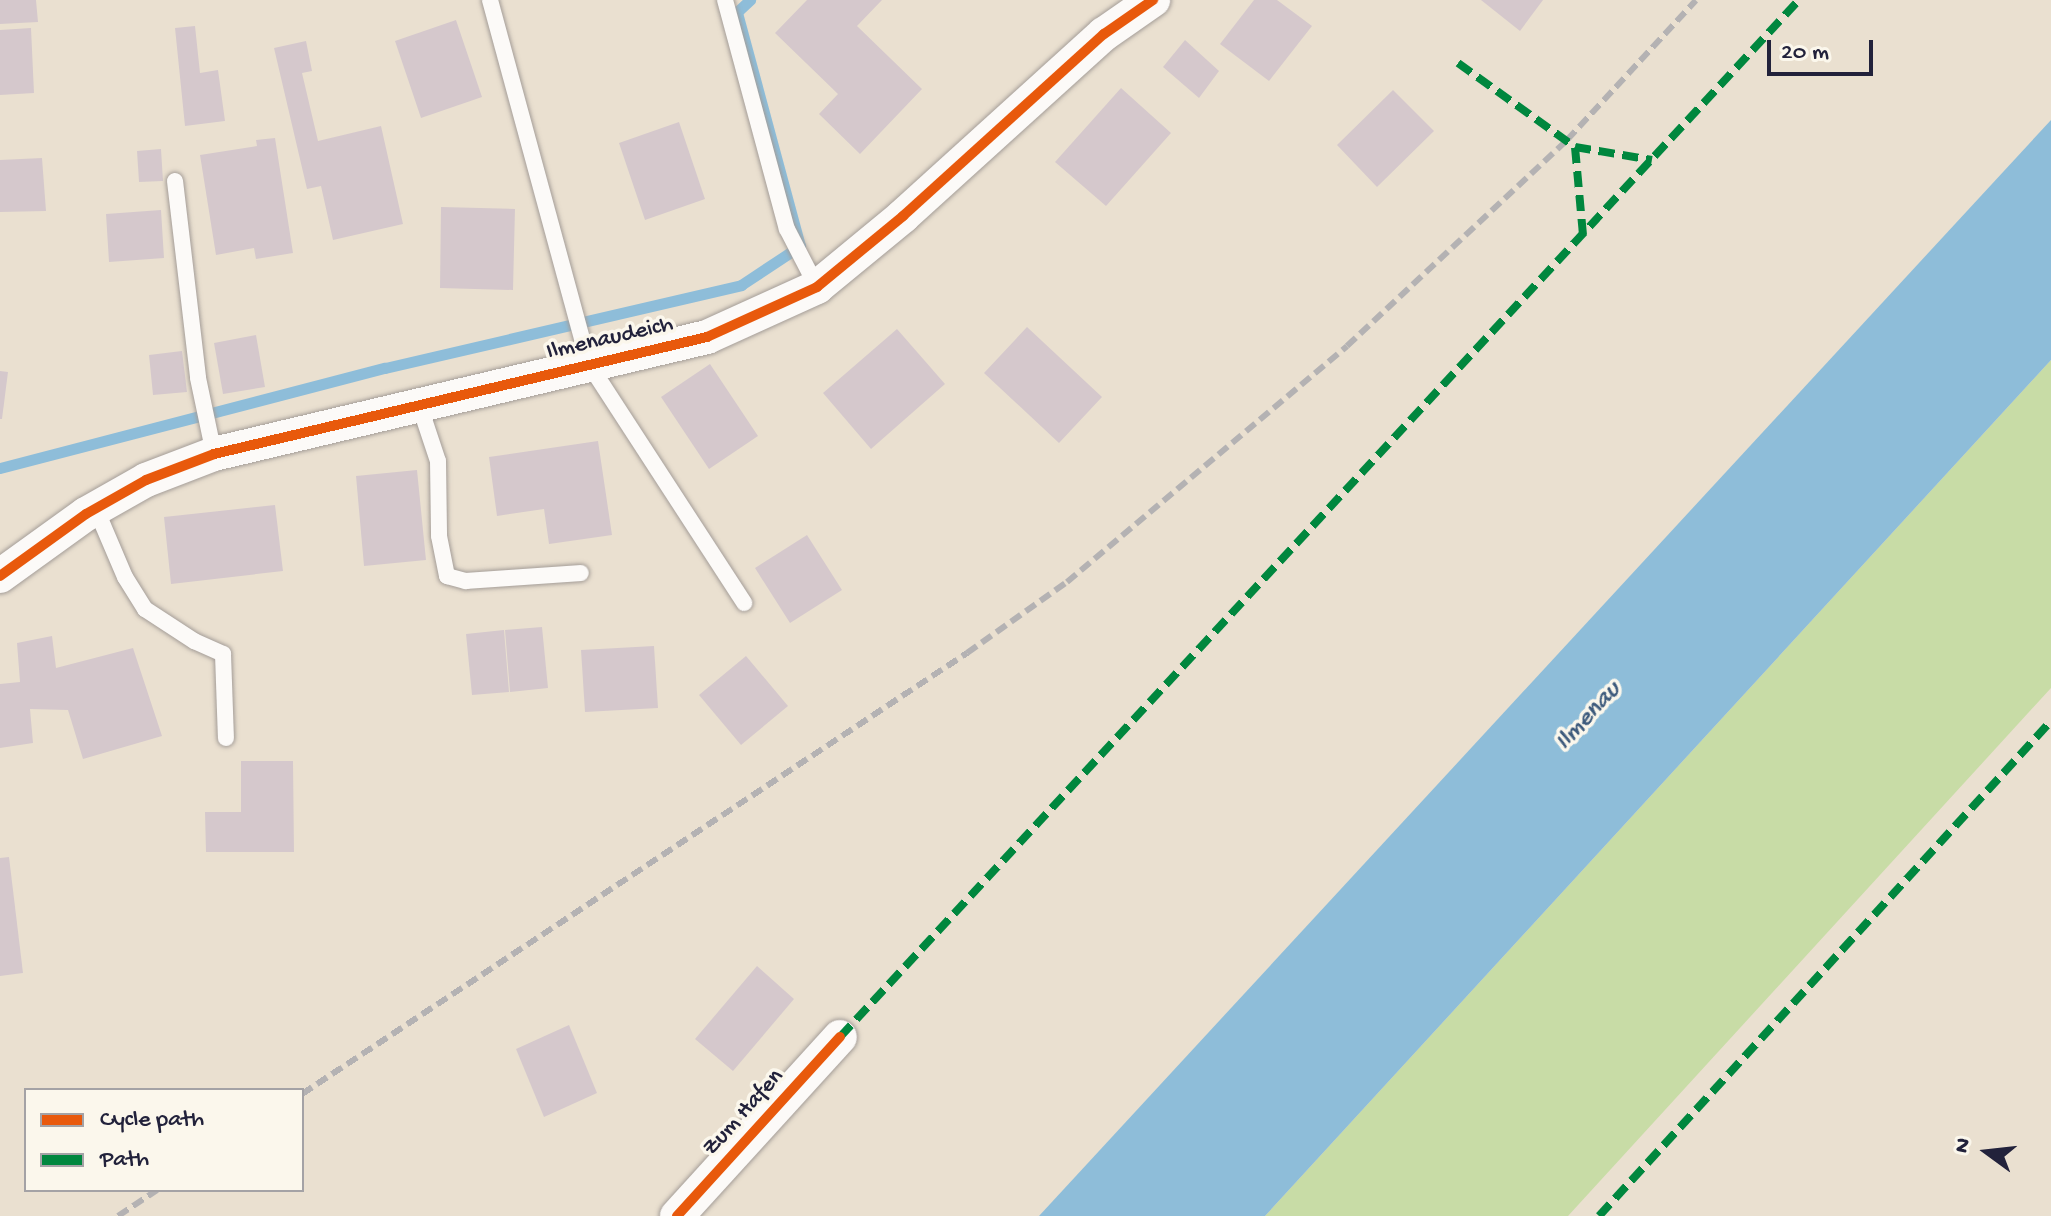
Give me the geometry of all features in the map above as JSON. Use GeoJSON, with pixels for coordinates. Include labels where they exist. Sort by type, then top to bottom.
{"type":"FeatureCollection","features":[{"type":"Feature","properties":{"kind":"street","name":"Ilmenaudeich"},"geometry":{"type":"LineString","coordinates":[[0,576],[96,509],[146,480],[214,454],[419,404],[585,349],[707,337],[903,216],[1104,34],[1153,0]]}},
{"type":"Feature","properties":{"kind":"street","name":"Zum Hafen"},"geometry":{"type":"LineString","coordinates":[[677,1216],[840,1037]]}},
{"type":"Feature","properties":{"kind":"lane"},"geometry":{"type":"LineString","coordinates":[[490,0],[585,349],[744,603]]}},
{"type":"Feature","properties":{"kind":"lane"},"geometry":{"type":"LineString","coordinates":[[725,0],[790,235],[810,274]]}},
{"type":"Feature","properties":{"kind":"lane"},"geometry":{"type":"LineString","coordinates":[[175,181],[198,378],[214,454]]}},
{"type":"Feature","properties":{"kind":"lane"},"geometry":{"type":"LineString","coordinates":[[419,404],[438,461],[439,536],[447,576],[466,581],[581,573]]}},
{"type":"Feature","properties":{"kind":"lane"},"geometry":{"type":"LineString","coordinates":[[96,509],[125,577],[145,609],[194,641],[223,654],[226,738]]}},
{"type":"Feature","properties":{"kind":"green space"},"geometry":{"type":"Polygon","coordinates":[[[2051,360],[2051,688],[1568,1216],[1265,1216],[2051,360]]]}},
{"type":"Feature","properties":{"kind":"water","name":"Ilmenau"},"geometry":{"type":"Polygon","coordinates":[[[2051,120],[2051,360],[1265,1216],[1039,1216],[2051,120]]]}},
{"type":"Feature","properties":{"kind":"building"},"geometry":{"type":"Polygon","coordinates":[[[0,0],[36,0],[38,22],[0,24],[0,0]]]}},
{"type":"Feature","properties":{"kind":"building"},"geometry":{"type":"Polygon","coordinates":[[[807,0],[882,0],[857,26],[922,89],[860,154],[819,114],[838,94],[775,33],[807,0]]]}},
{"type":"Feature","properties":{"kind":"building"},"geometry":{"type":"Polygon","coordinates":[[[1254,0],[1277,0],[1312,26],[1269,81],[1220,44],[1254,0]]]}},
{"type":"Feature","properties":{"kind":"building"},"geometry":{"type":"Polygon","coordinates":[[[1481,0],[1543,0],[1520,31],[1481,0]]]}},
{"type":"Feature","properties":{"kind":"building"},"geometry":{"type":"Polygon","coordinates":[[[456,20],[482,97],[421,118],[395,41],[456,20]]]}},
{"type":"Feature","properties":{"kind":"building"},"geometry":{"type":"Polygon","coordinates":[[[195,26],[200,73],[218,70],[225,121],[185,126],[175,28],[195,26]]]}},
{"type":"Feature","properties":{"kind":"building"},"geometry":{"type":"Polygon","coordinates":[[[31,28],[34,93],[0,95],[0,30],[31,28]]]}},
{"type":"Feature","properties":{"kind":"building"},"geometry":{"type":"Polygon","coordinates":[[[1185,40],[1219,71],[1199,98],[1163,67],[1185,40]]]}},
{"type":"Feature","properties":{"kind":"building"},"geometry":{"type":"Polygon","coordinates":[[[306,41],[312,71],[302,73],[318,141],[381,126],[403,224],[333,240],[321,186],[307,189],[274,48],[306,41]]]}},
{"type":"Feature","properties":{"kind":"building"},"geometry":{"type":"Polygon","coordinates":[[[1121,88],[1171,133],[1106,206],[1055,162],[1121,88]]]}},
{"type":"Feature","properties":{"kind":"building"},"geometry":{"type":"Polygon","coordinates":[[[1393,90],[1434,131],[1377,187],[1337,145],[1393,90]]]}},
{"type":"Feature","properties":{"kind":"building"},"geometry":{"type":"Polygon","coordinates":[[[679,122],[705,199],[645,220],[619,143],[679,122]]]}},
{"type":"Feature","properties":{"kind":"building"},"geometry":{"type":"Polygon","coordinates":[[[275,138],[293,253],[256,259],[254,248],[216,255],[200,155],[257,146],[256,140],[275,138]]]}},
{"type":"Feature","properties":{"kind":"building"},"geometry":{"type":"Polygon","coordinates":[[[161,149],[163,181],[139,182],[137,151],[161,149]]]}},
{"type":"Feature","properties":{"kind":"building"},"geometry":{"type":"Polygon","coordinates":[[[42,158],[46,211],[0,212],[0,160],[42,158]]]}},
{"type":"Feature","properties":{"kind":"building"},"geometry":{"type":"Polygon","coordinates":[[[441,207],[515,209],[513,290],[440,288],[441,207]]]}},
{"type":"Feature","properties":{"kind":"building"},"geometry":{"type":"Polygon","coordinates":[[[161,210],[164,258],[109,262],[106,214],[161,210]]]}},
{"type":"Feature","properties":{"kind":"building"},"geometry":{"type":"Polygon","coordinates":[[[1027,327],[1102,397],[1059,443],[984,373],[1027,327]]]}},
{"type":"Feature","properties":{"kind":"building"},"geometry":{"type":"Polygon","coordinates":[[[897,329],[945,384],[871,449],[823,393],[897,329]]]}},
{"type":"Feature","properties":{"kind":"building"},"geometry":{"type":"Polygon","coordinates":[[[256,335],[265,387],[223,394],[214,343],[256,335]]]}},
{"type":"Feature","properties":{"kind":"building"},"geometry":{"type":"Polygon","coordinates":[[[182,351],[187,392],[153,395],[149,355],[182,351]]]}},
{"type":"Feature","properties":{"kind":"building"},"geometry":{"type":"Polygon","coordinates":[[[710,364],[758,436],[709,469],[661,397],[710,364]]]}},
{"type":"Feature","properties":{"kind":"building"},"geometry":{"type":"Polygon","coordinates":[[[0,371],[8,372],[2,419],[0,419],[0,371]]]}},
{"type":"Feature","properties":{"kind":"building"},"geometry":{"type":"Polygon","coordinates":[[[598,441],[612,535],[549,544],[544,509],[497,516],[489,457],[598,441]]]}},
{"type":"Feature","properties":{"kind":"building"},"geometry":{"type":"Polygon","coordinates":[[[417,470],[426,560],[364,566],[356,476],[417,470]]]}},
{"type":"Feature","properties":{"kind":"building"},"geometry":{"type":"Polygon","coordinates":[[[275,505],[283,571],[171,584],[164,517],[275,505]]]}},
{"type":"Feature","properties":{"kind":"building"},"geometry":{"type":"Polygon","coordinates":[[[807,535],[842,590],[790,623],[755,568],[807,535]]]}},
{"type":"Feature","properties":{"kind":"building"},"geometry":{"type":"Polygon","coordinates":[[[542,627],[548,688],[510,692],[505,630],[542,627]]]}},
{"type":"Feature","properties":{"kind":"building"},"geometry":{"type":"Polygon","coordinates":[[[504,630],[509,692],[472,695],[466,634],[504,630]]]}},
{"type":"Feature","properties":{"kind":"building"},"geometry":{"type":"Polygon","coordinates":[[[52,636],[56,668],[133,648],[162,736],[83,759],[68,710],[30,709],[33,743],[0,748],[0,684],[20,682],[17,643],[52,636]]]}},
{"type":"Feature","properties":{"kind":"building"},"geometry":{"type":"Polygon","coordinates":[[[654,646],[658,708],[585,712],[581,650],[654,646]]]}},
{"type":"Feature","properties":{"kind":"building"},"geometry":{"type":"Polygon","coordinates":[[[746,656],[788,706],[741,745],[699,695],[746,656]]]}},
{"type":"Feature","properties":{"kind":"building"},"geometry":{"type":"Polygon","coordinates":[[[241,761],[293,761],[294,852],[206,852],[205,812],[241,812],[241,761]]]}},
{"type":"Feature","properties":{"kind":"building"},"geometry":{"type":"Polygon","coordinates":[[[9,857],[23,973],[0,976],[0,858],[9,857]]]}},
{"type":"Feature","properties":{"kind":"building"},"geometry":{"type":"Polygon","coordinates":[[[757,966],[794,999],[733,1071],[695,1039],[757,966]]]}},
{"type":"Feature","properties":{"kind":"building"},"geometry":{"type":"Polygon","coordinates":[[[569,1025],[597,1093],[544,1117],[516,1049],[569,1025]]]}},
{"type":"Feature","properties":{"kind":"waterway"},"geometry":{"type":"LineString","coordinates":[[0,468],[385,368],[741,285],[800,246],[737,12],[750,0]]}},
{"type":"Feature","properties":{"kind":"railway"},"geometry":{"type":"LineString","coordinates":[[304,1093],[967,653],[1067,582],[1347,346],[1567,140],[1696,0]]}},
{"type":"Feature","properties":{"kind":"railway"},"geometry":{"type":"LineString","coordinates":[[118,1216],[154,1192]]}},
{"type":"Feature","properties":{"kind":"marked path"},"geometry":{"type":"LineString","coordinates":[[840,1037],[1799,0]]}},
{"type":"Feature","properties":{"kind":"marked path"},"geometry":{"type":"LineString","coordinates":[[1458,63],[1575,147]]}},
{"type":"Feature","properties":{"kind":"marked path"},"geometry":{"type":"LineString","coordinates":[[1583,235],[1575,147],[1652,160]]}},
{"type":"Feature","properties":{"kind":"marked path"},"geometry":{"type":"LineString","coordinates":[[1599,1216],[2051,721]]}},
{"type":"Feature","properties":{"kind":"cycle path"},"geometry":{"type":"LineString","coordinates":[[0,576],[86,514],[146,480],[214,454],[707,337],[817,287],[903,216],[1104,34],[1153,0]]}},
{"type":"Feature","properties":{"kind":"cycle path"},"geometry":{"type":"LineString","coordinates":[[677,1216],[840,1037]]}}]}
